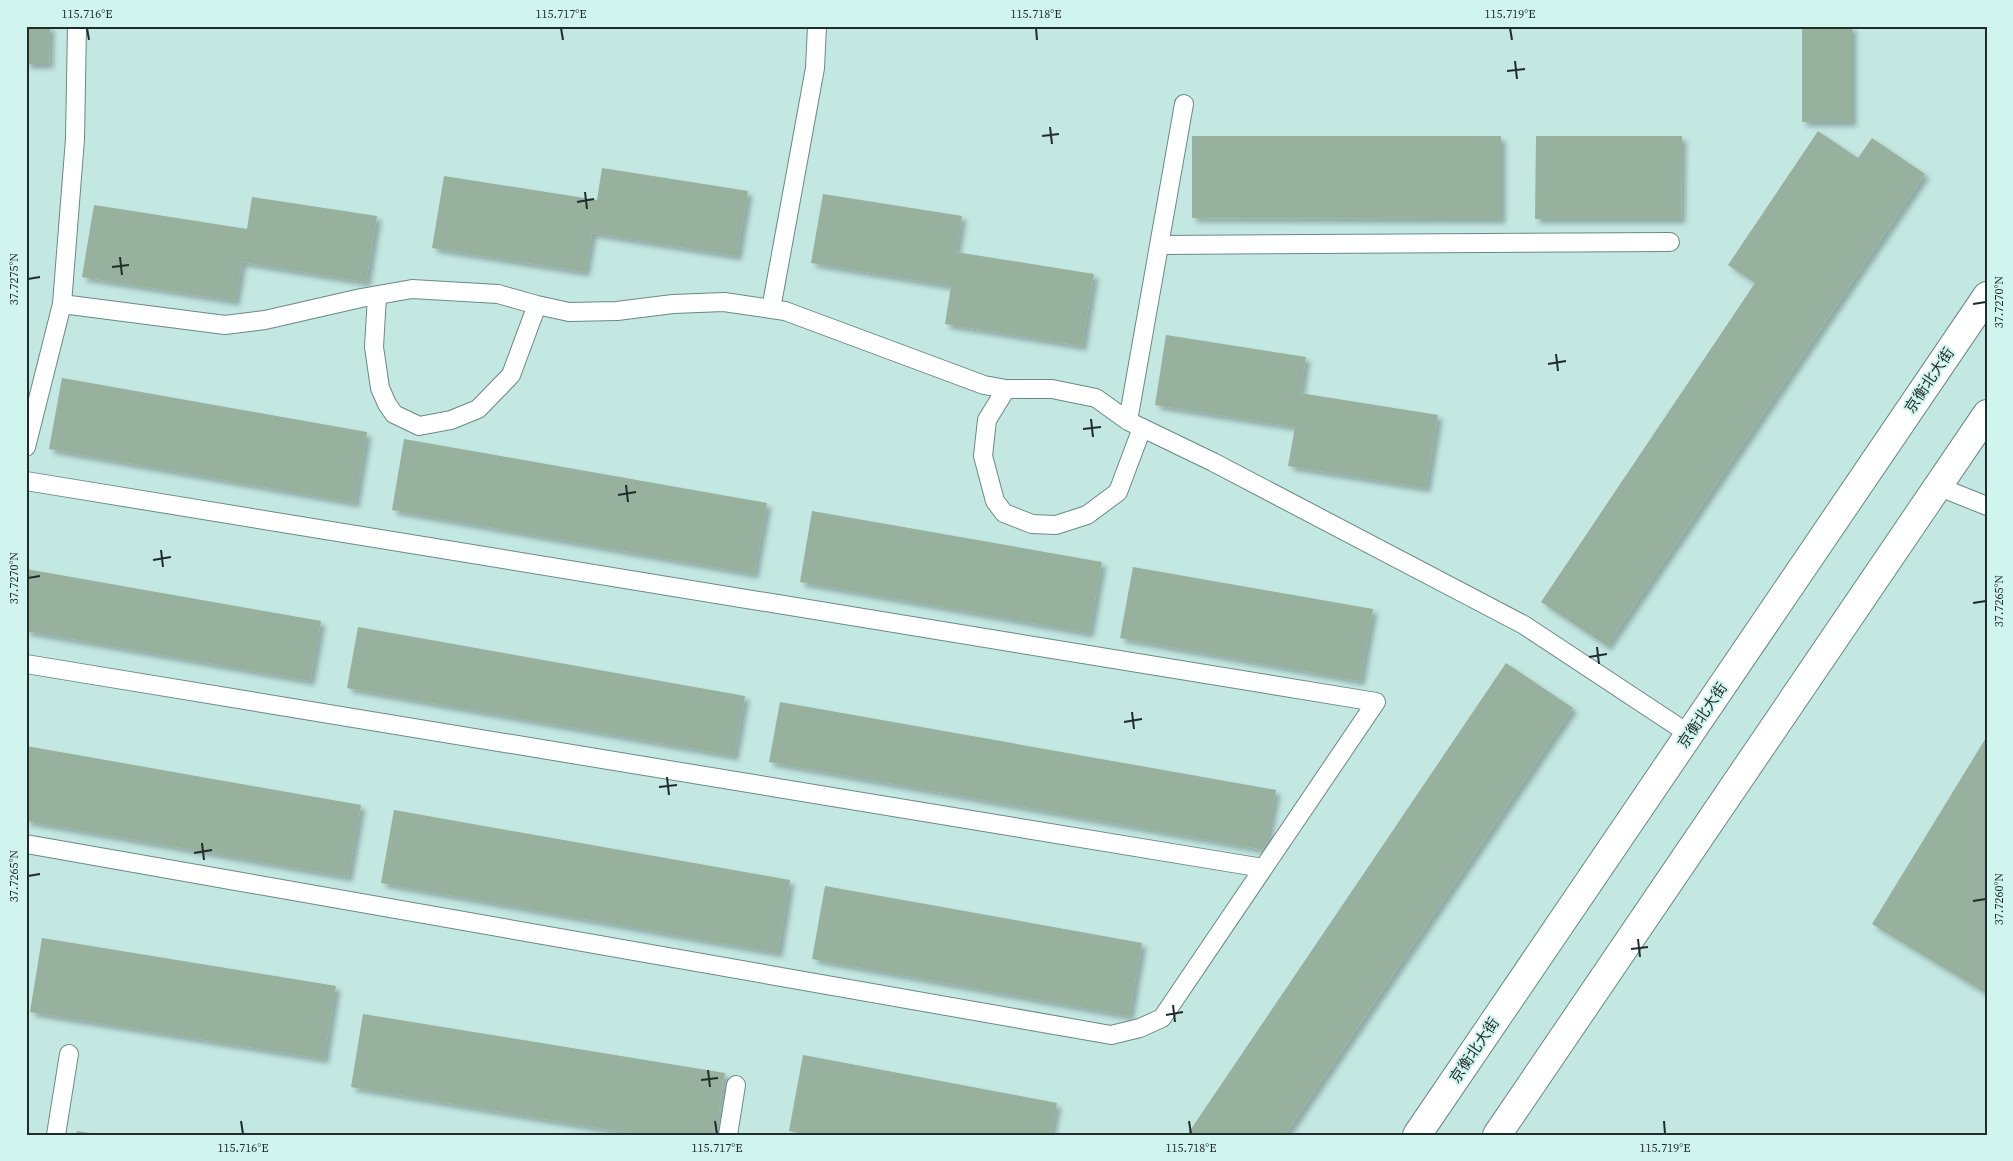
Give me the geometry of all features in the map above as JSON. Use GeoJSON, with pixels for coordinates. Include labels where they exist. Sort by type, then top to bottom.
{"type":"FeatureCollection","features":[{"type":"Feature","properties":{"kind":"main road","name":"京衡北大街"},"geometry":{"type":"LineString","coordinates":[[1417,1135],[1987,296]]}},
{"type":"Feature","properties":{"kind":"main road"},"geometry":{"type":"LineString","coordinates":[[1497,1135],[1937,486],[1986,417]]}},
{"type":"Feature","properties":{"kind":"lane"},"geometry":{"type":"LineString","coordinates":[[26,447],[62,304],[75,139],[77,26]]}},
{"type":"Feature","properties":{"kind":"lane"},"geometry":{"type":"LineString","coordinates":[[771,310],[815,68],[817,26]]}},
{"type":"Feature","properties":{"kind":"lane"},"geometry":{"type":"LineString","coordinates":[[1006,389],[988,420],[984,456],[995,501],[1004,513],[1032,524],[1056,525],[1087,515],[1118,492],[1135,425],[1159,245],[1184,104]]}},
{"type":"Feature","properties":{"kind":"lane"},"geometry":{"type":"LineString","coordinates":[[1159,245],[1670,242]]}},
{"type":"Feature","properties":{"kind":"lane"},"geometry":{"type":"LineString","coordinates":[[62,304],[225,325],[265,320],[412,290],[498,294],[569,312],[617,312],[673,304],[724,302],[785,311],[984,385],[1006,389],[1052,389],[1096,398],[1135,425],[1212,462],[1524,625],[1689,734]]}},
{"type":"Feature","properties":{"kind":"lane"},"geometry":{"type":"LineString","coordinates":[[377,296],[374,347],[380,388],[394,414],[419,426],[451,420],[478,409],[511,375],[538,305]]}},
{"type":"Feature","properties":{"kind":"lane"},"geometry":{"type":"LineString","coordinates":[[26,481],[1376,702],[1162,1018],[1140,1028],[1111,1035],[26,844]]}},
{"type":"Feature","properties":{"kind":"lane"},"geometry":{"type":"LineString","coordinates":[[1937,486],[1987,506]]}},
{"type":"Feature","properties":{"kind":"lane"},"geometry":{"type":"LineString","coordinates":[[26,664],[1263,868]]}},
{"type":"Feature","properties":{"kind":"lane"},"geometry":{"type":"LineString","coordinates":[[56,1135],[69,1054]]}},
{"type":"Feature","properties":{"kind":"lane"},"geometry":{"type":"LineString","coordinates":[[728,1135],[736,1085]]}},
{"type":"Feature","properties":{"kind":"building"},"geometry":{"type":"Polygon","coordinates":[[[26,26],[50,26],[49,64],[26,64],[26,26]]]}},
{"type":"Feature","properties":{"kind":"building"},"geometry":{"type":"Polygon","coordinates":[[[1802,26],[1852,26],[1852,122],[1802,122],[1802,26]]]}},
{"type":"Feature","properties":{"kind":"building"},"geometry":{"type":"Polygon","coordinates":[[[1818,131],[1858,158],[1872,138],[1925,174],[1607,646],[1541,602],[1755,283],[1728,265],[1818,131]]]}},
{"type":"Feature","properties":{"kind":"building"},"geometry":{"type":"Polygon","coordinates":[[[1192,136],[1501,136],[1501,219],[1192,218],[1192,136]]]}},
{"type":"Feature","properties":{"kind":"building"},"geometry":{"type":"Polygon","coordinates":[[[1536,136],[1682,136],[1681,219],[1535,219],[1536,136]]]}},
{"type":"Feature","properties":{"kind":"building"},"geometry":{"type":"Polygon","coordinates":[[[602,168],[748,191],[737,256],[592,233],[585,272],[432,248],[444,176],[597,200],[602,168]]]}},
{"type":"Feature","properties":{"kind":"building"},"geometry":{"type":"Polygon","coordinates":[[[823,194],[962,216],[956,252],[1094,274],[1082,346],[945,324],[951,286],[811,263],[823,194]]]}},
{"type":"Feature","properties":{"kind":"building"},"geometry":{"type":"Polygon","coordinates":[[[252,197],[377,216],[366,282],[242,262],[235,301],[82,277],[94,205],[247,229],[252,197]]]}},
{"type":"Feature","properties":{"kind":"building"},"geometry":{"type":"Polygon","coordinates":[[[1166,335],[1306,357],[1300,393],[1438,415],[1426,488],[1288,466],[1295,427],[1155,405],[1166,335]]]}},
{"type":"Feature","properties":{"kind":"building"},"geometry":{"type":"Polygon","coordinates":[[[62,378],[367,432],[355,503],[49,449],[62,378]]]}},
{"type":"Feature","properties":{"kind":"building"},"geometry":{"type":"Polygon","coordinates":[[[404,439],[767,503],[754,574],[392,510],[404,439]]]}},
{"type":"Feature","properties":{"kind":"building"},"geometry":{"type":"Polygon","coordinates":[[[812,511],[1102,562],[1089,633],[800,582],[812,511]]]}},
{"type":"Feature","properties":{"kind":"building"},"geometry":{"type":"Polygon","coordinates":[[[1133,567],[1373,609],[1360,681],[1120,638],[1133,567]]]}},
{"type":"Feature","properties":{"kind":"building"},"geometry":{"type":"Polygon","coordinates":[[[26,569],[321,621],[310,681],[26,631],[26,569]]]}},
{"type":"Feature","properties":{"kind":"building"},"geometry":{"type":"Polygon","coordinates":[[[358,627],[745,696],[734,756],[347,688],[358,627]]]}},
{"type":"Feature","properties":{"kind":"building"},"geometry":{"type":"Polygon","coordinates":[[[1506,663],[1573,708],[1285,1135],[1187,1135],[1506,663]]]}},
{"type":"Feature","properties":{"kind":"building"},"geometry":{"type":"Polygon","coordinates":[[[780,702],[1276,790],[1265,850],[769,762],[780,702]]]}},
{"type":"Feature","properties":{"kind":"building"},"geometry":{"type":"Polygon","coordinates":[[[1987,736],[1987,994],[1872,924],[1987,736]]]}},
{"type":"Feature","properties":{"kind":"building"},"geometry":{"type":"Polygon","coordinates":[[[26,746],[361,805],[348,877],[26,821],[26,746]]]}},
{"type":"Feature","properties":{"kind":"building"},"geometry":{"type":"Polygon","coordinates":[[[394,810],[790,880],[778,953],[381,883],[394,810]]]}},
{"type":"Feature","properties":{"kind":"building"},"geometry":{"type":"Polygon","coordinates":[[[825,886],[1142,943],[1129,1016],[812,959],[825,886]]]}},
{"type":"Feature","properties":{"kind":"building"},"geometry":{"type":"Polygon","coordinates":[[[42,938],[336,986],[324,1059],[30,1012],[42,938]]]}},
{"type":"Feature","properties":{"kind":"building"},"geometry":{"type":"Polygon","coordinates":[[[363,1014],[725,1073],[714,1135],[641,1135],[351,1087],[363,1014]]]}},
{"type":"Feature","properties":{"kind":"building"},"geometry":{"type":"Polygon","coordinates":[[[803,1055],[1057,1103],[1051,1135],[809,1135],[789,1131],[803,1055]]]}},
{"type":"Feature","properties":{"kind":"building"},"geometry":{"type":"Polygon","coordinates":[[[77,1131],[96,1134],[76,1135],[77,1131]]]}}]}
